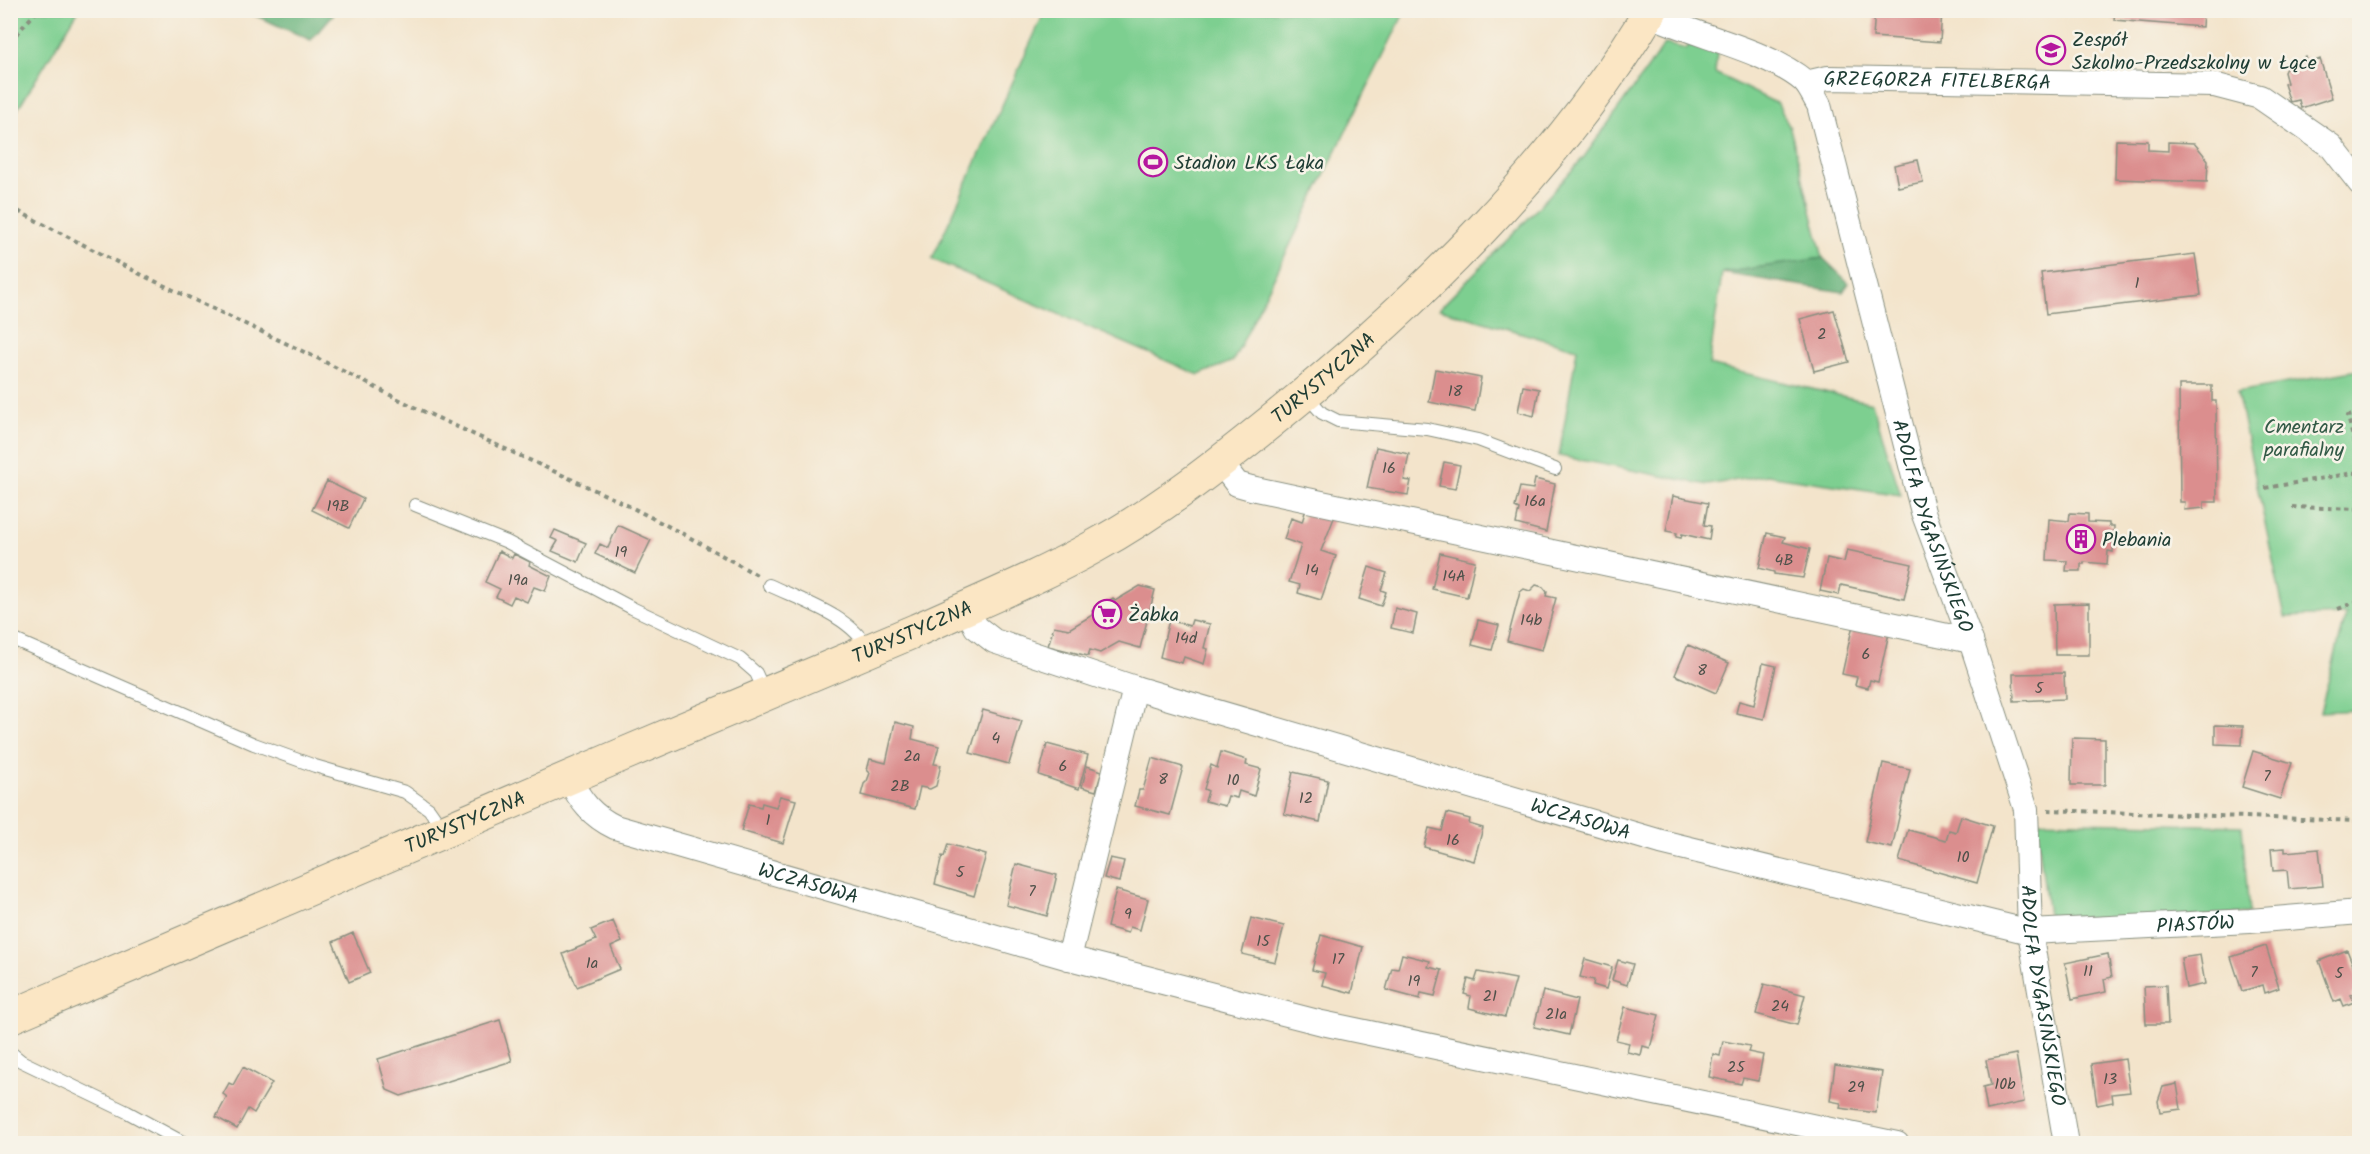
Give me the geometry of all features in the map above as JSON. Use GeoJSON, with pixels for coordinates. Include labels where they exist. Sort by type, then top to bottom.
{"type":"FeatureCollection","features":[{"type":"Feature","properties":{"kind":"main road","name":"TURYSTYCZNA"},"geometry":{"type":"LineString","coordinates":[[10,1017],[869,651],[967,608],[1094,547],[1164,503],[1220,462],[1305,394],[1394,314],[1487,222],[1580,113],[1610,73],[1650,12]]}},
{"type":"Feature","properties":{"kind":"street","name":"ADOLFA DYGASIŃSKIEGO"},"geometry":{"type":"LineString","coordinates":[[1650,12],[1683,29],[1778,64],[1806,83],[1819,105],[1923,512],[1971,641],[2026,809],[2030,932],[2066,1143]]}},
{"type":"Feature","properties":{"kind":"street","name":"GRZEGORZA FITELBERGA"},"geometry":{"type":"LineString","coordinates":[[1806,83],[1828,78],[2214,85],[2260,98],[2331,146],[2360,183]]}},
{"type":"Feature","properties":{"kind":"street"},"geometry":{"type":"LineString","coordinates":[[1220,462],[1237,484],[1251,488],[1971,641]]}},
{"type":"Feature","properties":{"kind":"street","name":"WCZASOWA"},"geometry":{"type":"LineString","coordinates":[[967,608],[976,627],[993,641],[1136,688],[1661,842],[2030,932]]}},
{"type":"Feature","properties":{"kind":"street"},"geometry":{"type":"LineString","coordinates":[[1070,958],[1136,688]]}},
{"type":"Feature","properties":{"kind":"street","name":"WCZASOWA"},"geometry":{"type":"LineString","coordinates":[[569,778],[579,798],[588,808],[603,822],[615,827],[1070,958],[1322,1023],[1897,1143]]}},
{"type":"Feature","properties":{"kind":"street","name":"PIASTÓW"},"geometry":{"type":"LineString","coordinates":[[2030,932],[2250,921],[2360,912]]}},
{"type":"Feature","properties":{"kind":"lane"},"geometry":{"type":"LineString","coordinates":[[1305,394],[1322,413],[1338,421],[1417,428],[1478,440],[1555,469]]}},
{"type":"Feature","properties":{"kind":"lane"},"geometry":{"type":"LineString","coordinates":[[415,505],[507,542],[632,608],[741,659],[756,673],[766,694]]}},
{"type":"Feature","properties":{"kind":"lane"},"geometry":{"type":"LineString","coordinates":[[769,585],[841,620],[858,633],[869,651]]}},
{"type":"Feature","properties":{"kind":"lane"},"geometry":{"type":"LineString","coordinates":[[10,638],[254,744],[315,766],[405,792],[429,809],[444,831]]}},
{"type":"Feature","properties":{"kind":"lane"},"geometry":{"type":"LineString","coordinates":[[10,1052],[21,1061],[186,1143]]}},
{"type":"Feature","properties":{"kind":"path"},"geometry":{"type":"LineString","coordinates":[[10,41],[38,10]]}},
{"type":"Feature","properties":{"kind":"path"},"geometry":{"type":"LineString","coordinates":[[10,207],[146,277],[309,354],[414,407],[666,525],[753,572],[769,585]]}},
{"type":"Feature","properties":{"kind":"path"},"geometry":{"type":"LineString","coordinates":[[2265,488],[2360,470],[2348,416],[2360,413]]}},
{"type":"Feature","properties":{"kind":"path"},"geometry":{"type":"LineString","coordinates":[[2292,507],[2360,509]]}},
{"type":"Feature","properties":{"kind":"path"},"geometry":{"type":"LineString","coordinates":[[2338,609],[2360,600]]}},
{"type":"Feature","properties":{"kind":"path"},"geometry":{"type":"LineString","coordinates":[[2026,809],[2358,821]]}},
{"type":"Feature","properties":{"kind":"green space"},"geometry":{"type":"Polygon","coordinates":[[[10,11],[78,11],[11,120],[10,11]]]}},
{"type":"Feature","properties":{"kind":"green space"},"geometry":{"type":"Polygon","coordinates":[[[245,11],[336,11],[311,40],[245,11]]]}},
{"type":"Feature","properties":{"kind":"green space","name":"Stadion LKS Łąka"},"geometry":{"type":"Polygon","coordinates":[[[1045,11],[1405,11],[1233,361],[1199,375],[932,259],[1045,11]]]}},
{"type":"Feature","properties":{"kind":"green space"},"geometry":{"type":"Polygon","coordinates":[[[1689,43],[1717,53],[1715,73],[1778,104],[1790,128],[1823,258],[1722,273],[1709,365],[1872,403],[1901,495],[1767,475],[1708,485],[1559,456],[1577,349],[1439,309],[1525,222],[1584,157],[1665,44],[1687,49],[1689,43]]]}},
{"type":"Feature","properties":{"kind":"green space"},"geometry":{"type":"Polygon","coordinates":[[[1823,258],[1849,283],[1843,292],[1722,273],[1823,258]]]}},
{"type":"Feature","properties":{"kind":"green space","name":"Cmentarz parafialny"},"geometry":{"type":"Polygon","coordinates":[[[2359,370],[2359,710],[2320,712],[2346,615],[2285,617],[2237,392],[2359,370]]]}},
{"type":"Feature","properties":{"kind":"green space"},"geometry":{"type":"Polygon","coordinates":[[[2036,821],[2242,826],[2249,913],[2115,923],[2048,916],[2036,821]]]}},
{"type":"Feature","properties":{"kind":"building"},"geometry":{"type":"Polygon","coordinates":[[[1875,10],[1942,10],[1940,42],[1873,37],[1875,10]]]}},
{"type":"Feature","properties":{"kind":"building"},"geometry":{"type":"Polygon","coordinates":[[[2115,10],[2203,10],[2202,27],[2114,20],[2115,10]]]}},
{"type":"Feature","properties":{"kind":"building"},"geometry":{"type":"Polygon","coordinates":[[[2306,57],[2308,64],[2320,59],[2332,98],[2301,108],[2299,100],[2290,102],[2284,84],[2287,83],[2284,72],[2287,66],[2306,57]]]}},
{"type":"Feature","properties":{"kind":"building"},"geometry":{"type":"Polygon","coordinates":[[[2116,140],[2148,141],[2148,150],[2168,151],[2168,142],[2194,143],[2208,160],[2207,182],[2115,179],[2116,140]]]}},
{"type":"Feature","properties":{"kind":"building"},"geometry":{"type":"Polygon","coordinates":[[[1918,160],[1923,182],[1898,187],[1894,165],[1918,160]]]}},
{"type":"Feature","properties":{"kind":"building"},"geometry":{"type":"Polygon","coordinates":[[[2195,254],[2201,295],[2046,314],[2041,273],[2195,254]]]}},
{"type":"Feature","properties":{"kind":"building"},"geometry":{"type":"Polygon","coordinates":[[[1834,310],[1849,362],[1814,371],[1800,319],[1834,310]]]}},
{"type":"Feature","properties":{"kind":"building"},"geometry":{"type":"Polygon","coordinates":[[[1435,369],[1481,378],[1475,411],[1429,402],[1435,369]]]}},
{"type":"Feature","properties":{"kind":"building"},"geometry":{"type":"Polygon","coordinates":[[[2179,385],[2212,385],[2212,401],[2216,401],[2217,502],[2204,502],[2204,508],[2184,510],[2185,502],[2180,502],[2179,385]]]}},
{"type":"Feature","properties":{"kind":"building"},"geometry":{"type":"Polygon","coordinates":[[[1523,386],[1539,389],[1534,416],[1518,412],[1523,386]]]}},
{"type":"Feature","properties":{"kind":"building"},"geometry":{"type":"Polygon","coordinates":[[[1376,447],[1409,454],[1404,480],[1411,481],[1408,495],[1367,488],[1376,447]]]}},
{"type":"Feature","properties":{"kind":"building"},"geometry":{"type":"Polygon","coordinates":[[[1444,462],[1460,465],[1455,489],[1439,486],[1444,462]]]}},
{"type":"Feature","properties":{"kind":"building"},"geometry":{"type":"Polygon","coordinates":[[[1535,479],[1555,484],[1546,532],[1516,524],[1519,509],[1515,507],[1520,487],[1533,489],[1535,479]]]}},
{"type":"Feature","properties":{"kind":"building"},"geometry":{"type":"Polygon","coordinates":[[[327,481],[363,499],[349,528],[312,510],[327,481]]]}},
{"type":"Feature","properties":{"kind":"building"},"geometry":{"type":"Polygon","coordinates":[[[1673,496],[1708,503],[1704,525],[1711,526],[1709,540],[1682,534],[1681,538],[1676,537],[1677,533],[1666,531],[1673,496]]]}},
{"type":"Feature","properties":{"kind":"building"},"geometry":{"type":"Polygon","coordinates":[[[1306,509],[1334,518],[1321,551],[1336,556],[1321,600],[1298,593],[1300,585],[1289,582],[1301,545],[1284,539],[1291,518],[1302,522],[1306,509]]]}},
{"type":"Feature","properties":{"kind":"building","name":"Plebania"},"geometry":{"type":"Polygon","coordinates":[[[2070,513],[2088,514],[2088,522],[2109,523],[2109,526],[2114,526],[2113,552],[2108,551],[2107,564],[2084,562],[2081,564],[2081,571],[2066,571],[2067,561],[2047,560],[2049,519],[2069,521],[2070,513]]]}},
{"type":"Feature","properties":{"kind":"building"},"geometry":{"type":"Polygon","coordinates":[[[618,525],[651,540],[635,573],[595,554],[600,544],[608,548],[618,525]]]}},
{"type":"Feature","properties":{"kind":"building"},"geometry":{"type":"Polygon","coordinates":[[[555,530],[586,543],[578,562],[552,551],[558,541],[551,538],[555,530]]]}},
{"type":"Feature","properties":{"kind":"building"},"geometry":{"type":"Polygon","coordinates":[[[1767,533],[1785,537],[1783,542],[1810,549],[1803,578],[1774,574],[1774,572],[1759,568],[1767,533]]]}},
{"type":"Feature","properties":{"kind":"building"},"geometry":{"type":"Polygon","coordinates":[[[1847,550],[1912,564],[1904,599],[1841,585],[1839,595],[1820,591],[1827,558],[1844,562],[1847,550]]]}},
{"type":"Feature","properties":{"kind":"building"},"geometry":{"type":"Polygon","coordinates":[[[499,551],[512,558],[514,554],[551,576],[545,591],[534,587],[527,602],[514,596],[510,604],[496,597],[500,589],[485,582],[499,551]]]}},
{"type":"Feature","properties":{"kind":"building"},"geometry":{"type":"Polygon","coordinates":[[[1440,553],[1475,561],[1467,597],[1432,589],[1440,553]]]}},
{"type":"Feature","properties":{"kind":"building"},"geometry":{"type":"Polygon","coordinates":[[[1369,567],[1387,573],[1381,590],[1386,592],[1381,606],[1359,599],[1369,567]]]}},
{"type":"Feature","properties":{"kind":"building"},"geometry":{"type":"Polygon","coordinates":[[[1536,585],[1543,587],[1547,592],[1546,596],[1556,598],[1542,650],[1507,641],[1520,592],[1524,589],[1530,591],[1536,585]]]}},
{"type":"Feature","properties":{"kind":"building"},"geometry":{"type":"Polygon","coordinates":[[[1140,586],[1155,590],[1140,648],[1119,642],[1100,653],[1090,650],[1088,656],[1048,646],[1054,626],[1069,629],[1094,614],[1092,611],[1113,598],[1115,601],[1140,586]]]}},
{"type":"Feature","properties":{"kind":"building"},"geometry":{"type":"Polygon","coordinates":[[[2089,603],[2089,655],[2055,655],[2054,604],[2089,603]]]}},
{"type":"Feature","properties":{"kind":"building"},"geometry":{"type":"Polygon","coordinates":[[[1395,608],[1417,614],[1413,633],[1391,628],[1395,608]]]}},
{"type":"Feature","properties":{"kind":"building"},"geometry":{"type":"Polygon","coordinates":[[[1169,620],[1190,626],[1192,620],[1210,624],[1204,648],[1208,649],[1204,664],[1184,657],[1182,663],[1160,657],[1169,620]]]}},
{"type":"Feature","properties":{"kind":"building"},"geometry":{"type":"Polygon","coordinates":[[[1478,620],[1499,625],[1492,650],[1472,645],[1478,620]]]}},
{"type":"Feature","properties":{"kind":"building"},"geometry":{"type":"Polygon","coordinates":[[[1859,626],[1889,633],[1878,682],[1870,680],[1868,688],[1855,685],[1857,677],[1842,674],[1852,629],[1859,626]]]}},
{"type":"Feature","properties":{"kind":"building"},"geometry":{"type":"Polygon","coordinates":[[[1688,645],[1729,663],[1716,693],[1675,675],[1688,645]]]}},
{"type":"Feature","properties":{"kind":"building"},"geometry":{"type":"Polygon","coordinates":[[[1763,663],[1776,666],[1764,719],[1736,713],[1739,701],[1754,705],[1763,663]]]}},
{"type":"Feature","properties":{"kind":"building"},"geometry":{"type":"Polygon","coordinates":[[[2064,673],[2065,699],[2014,701],[2013,674],[2064,673]]]}},
{"type":"Feature","properties":{"kind":"building"},"geometry":{"type":"Polygon","coordinates":[[[983,710],[1022,721],[1009,764],[970,753],[983,710]]]}},
{"type":"Feature","properties":{"kind":"building"},"geometry":{"type":"Polygon","coordinates":[[[895,722],[914,727],[912,739],[939,746],[934,764],[941,765],[936,786],[930,789],[920,787],[915,809],[861,795],[870,773],[867,770],[870,759],[886,763],[895,722]]]}},
{"type":"Feature","properties":{"kind":"building"},"geometry":{"type":"Polygon","coordinates":[[[2215,725],[2243,726],[2242,745],[2215,744],[2215,725]]]}},
{"type":"Feature","properties":{"kind":"building"},"geometry":{"type":"Polygon","coordinates":[[[2072,738],[2105,739],[2105,785],[2071,785],[2072,738]]]}},
{"type":"Feature","properties":{"kind":"building"},"geometry":{"type":"Polygon","coordinates":[[[1047,744],[1088,755],[1079,789],[1039,775],[1047,744]]]}},
{"type":"Feature","properties":{"kind":"building"},"geometry":{"type":"Polygon","coordinates":[[[2253,751],[2292,763],[2280,799],[2242,787],[2253,751]]]}},
{"type":"Feature","properties":{"kind":"building"},"geometry":{"type":"Polygon","coordinates":[[[1221,752],[1247,760],[1246,765],[1261,769],[1254,796],[1239,791],[1237,798],[1228,796],[1225,806],[1205,801],[1208,791],[1204,789],[1211,765],[1217,768],[1221,752]]]}},
{"type":"Feature","properties":{"kind":"building"},"geometry":{"type":"Polygon","coordinates":[[[1152,758],[1183,767],[1170,815],[1135,806],[1139,790],[1143,790],[1152,758]]]}},
{"type":"Feature","properties":{"kind":"building"},"geometry":{"type":"Polygon","coordinates":[[[1883,763],[1910,769],[1892,848],[1865,842],[1883,763]]]}},
{"type":"Feature","properties":{"kind":"building"},"geometry":{"type":"Polygon","coordinates":[[[1087,766],[1102,771],[1096,791],[1082,787],[1087,766]]]}},
{"type":"Feature","properties":{"kind":"building"},"geometry":{"type":"Polygon","coordinates":[[[1293,772],[1328,780],[1320,822],[1284,814],[1293,772]]]}},
{"type":"Feature","properties":{"kind":"building"},"geometry":{"type":"Polygon","coordinates":[[[780,796],[796,800],[783,843],[741,831],[749,804],[761,807],[762,803],[776,807],[780,796]]]}},
{"type":"Feature","properties":{"kind":"building"},"geometry":{"type":"Polygon","coordinates":[[[1447,813],[1470,819],[1469,824],[1483,828],[1474,861],[1424,847],[1429,828],[1442,831],[1447,813]]]}},
{"type":"Feature","properties":{"kind":"building"},"geometry":{"type":"Polygon","coordinates":[[[1961,816],[1993,826],[1977,883],[1899,861],[1908,830],[1946,840],[1949,830],[1956,832],[1961,816]]]}},
{"type":"Feature","properties":{"kind":"building"},"geometry":{"type":"Polygon","coordinates":[[[948,844],[986,855],[974,896],[935,884],[942,856],[944,857],[948,844]]]}},
{"type":"Feature","properties":{"kind":"building"},"geometry":{"type":"Polygon","coordinates":[[[2285,848],[2285,852],[2319,849],[2323,886],[2289,889],[2287,870],[2273,871],[2271,849],[2285,848]]]}},
{"type":"Feature","properties":{"kind":"building"},"geometry":{"type":"Polygon","coordinates":[[[1110,858],[1124,861],[1119,882],[1104,878],[1110,858]]]}},
{"type":"Feature","properties":{"kind":"building"},"geometry":{"type":"Polygon","coordinates":[[[1016,864],[1057,875],[1047,916],[1006,905],[1016,864]]]}},
{"type":"Feature","properties":{"kind":"building"},"geometry":{"type":"Polygon","coordinates":[[[1116,890],[1148,899],[1140,930],[1130,927],[1128,933],[1107,927],[1116,890]]]}},
{"type":"Feature","properties":{"kind":"building"},"geometry":{"type":"Polygon","coordinates":[[[1251,918],[1284,926],[1275,962],[1242,954],[1251,918]]]}},
{"type":"Feature","properties":{"kind":"building"},"geometry":{"type":"Polygon","coordinates":[[[613,921],[622,942],[611,947],[620,969],[577,987],[563,954],[596,940],[591,930],[613,921]]]}},
{"type":"Feature","properties":{"kind":"building"},"geometry":{"type":"Polygon","coordinates":[[[353,933],[370,973],[349,982],[333,942],[353,933]]]}},
{"type":"Feature","properties":{"kind":"building"},"geometry":{"type":"Polygon","coordinates":[[[1321,935],[1363,947],[1352,993],[1322,985],[1325,973],[1312,970],[1321,935]]]}},
{"type":"Feature","properties":{"kind":"building"},"geometry":{"type":"Polygon","coordinates":[[[2266,946],[2279,988],[2265,993],[2263,985],[2242,991],[2231,957],[2266,946]]]}},
{"type":"Feature","properties":{"kind":"building"},"geometry":{"type":"Polygon","coordinates":[[[2347,950],[2360,983],[2360,992],[2351,995],[2354,1002],[2344,1006],[2341,999],[2334,1002],[2319,961],[2347,950]]]}},
{"type":"Feature","properties":{"kind":"building"},"geometry":{"type":"Polygon","coordinates":[[[1402,954],[1430,961],[1428,967],[1442,970],[1435,996],[1421,993],[1420,999],[1386,990],[1392,968],[1398,969],[1402,954]]]}},
{"type":"Feature","properties":{"kind":"building"},"geometry":{"type":"Polygon","coordinates":[[[2108,954],[2112,977],[2104,979],[2106,992],[2072,999],[2065,963],[2108,954]]]}},
{"type":"Feature","properties":{"kind":"building"},"geometry":{"type":"Polygon","coordinates":[[[2200,955],[2205,984],[2186,988],[2181,958],[2200,955]]]}},
{"type":"Feature","properties":{"kind":"building"},"geometry":{"type":"Polygon","coordinates":[[[1585,959],[1612,967],[1606,989],[1593,985],[1594,980],[1580,977],[1585,959]]]}},
{"type":"Feature","properties":{"kind":"building"},"geometry":{"type":"Polygon","coordinates":[[[1618,960],[1633,964],[1627,985],[1612,980],[1618,960]]]}},
{"type":"Feature","properties":{"kind":"building"},"geometry":{"type":"Polygon","coordinates":[[[1478,972],[1516,979],[1505,1017],[1469,1008],[1471,996],[1464,994],[1468,979],[1475,981],[1478,972]]]}},
{"type":"Feature","properties":{"kind":"building"},"geometry":{"type":"Polygon","coordinates":[[[1764,984],[1805,995],[1797,1025],[1756,1014],[1764,984]]]}},
{"type":"Feature","properties":{"kind":"building"},"geometry":{"type":"Polygon","coordinates":[[[2166,985],[2168,1024],[2146,1024],[2144,986],[2166,985]]]}},
{"type":"Feature","properties":{"kind":"building"},"geometry":{"type":"Polygon","coordinates":[[[1543,991],[1577,1000],[1569,1035],[1534,1027],[1543,991]]]}},
{"type":"Feature","properties":{"kind":"building"},"geometry":{"type":"Polygon","coordinates":[[[1625,1007],[1659,1015],[1650,1048],[1643,1046],[1641,1055],[1627,1052],[1629,1043],[1616,1040],[1625,1007]]]}},
{"type":"Feature","properties":{"kind":"building"},"geometry":{"type":"Polygon","coordinates":[[[500,1020],[512,1061],[401,1096],[387,1090],[378,1059],[500,1020]]]}},
{"type":"Feature","properties":{"kind":"building"},"geometry":{"type":"Polygon","coordinates":[[[1723,1041],[1750,1046],[1748,1052],[1763,1055],[1758,1081],[1743,1078],[1741,1084],[1709,1077],[1713,1054],[1720,1056],[1723,1041]]]}},
{"type":"Feature","properties":{"kind":"building"},"geometry":{"type":"Polygon","coordinates":[[[2016,1054],[2024,1102],[1987,1110],[1983,1087],[1991,1085],[1986,1060],[2016,1054]]]}},
{"type":"Feature","properties":{"kind":"building"},"geometry":{"type":"Polygon","coordinates":[[[2125,1059],[2130,1092],[2112,1094],[2113,1102],[2097,1105],[2091,1064],[2125,1059]]]}},
{"type":"Feature","properties":{"kind":"building"},"geometry":{"type":"Polygon","coordinates":[[[1835,1065],[1882,1072],[1876,1113],[1840,1108],[1841,1103],[1830,1101],[1835,1065]]]}},
{"type":"Feature","properties":{"kind":"building"},"geometry":{"type":"Polygon","coordinates":[[[243,1067],[272,1083],[254,1113],[248,1109],[237,1129],[216,1117],[227,1097],[223,1094],[229,1083],[233,1085],[243,1067]]]}},
{"type":"Feature","properties":{"kind":"building"},"geometry":{"type":"Polygon","coordinates":[[[2177,1084],[2181,1109],[2160,1112],[2158,1101],[2163,1087],[2177,1084]]]}},
{"type":"Feature","properties":{"kind":"place","name":"Zespół Szkolno-Przedszkolny w Łące"},"geometry":{"type":"Point","coordinates":[2051,50]}},
{"type":"Feature","properties":{"kind":"place","name":"Stadion LKS Łąka"},"geometry":{"type":"Point","coordinates":[1153,162]}},
{"type":"Feature","properties":{"kind":"place","name":"Plebania"},"geometry":{"type":"Point","coordinates":[2081,539]}},
{"type":"Feature","properties":{"kind":"place","name":"Żabka"},"geometry":{"type":"Point","coordinates":[1107,614]}}]}
